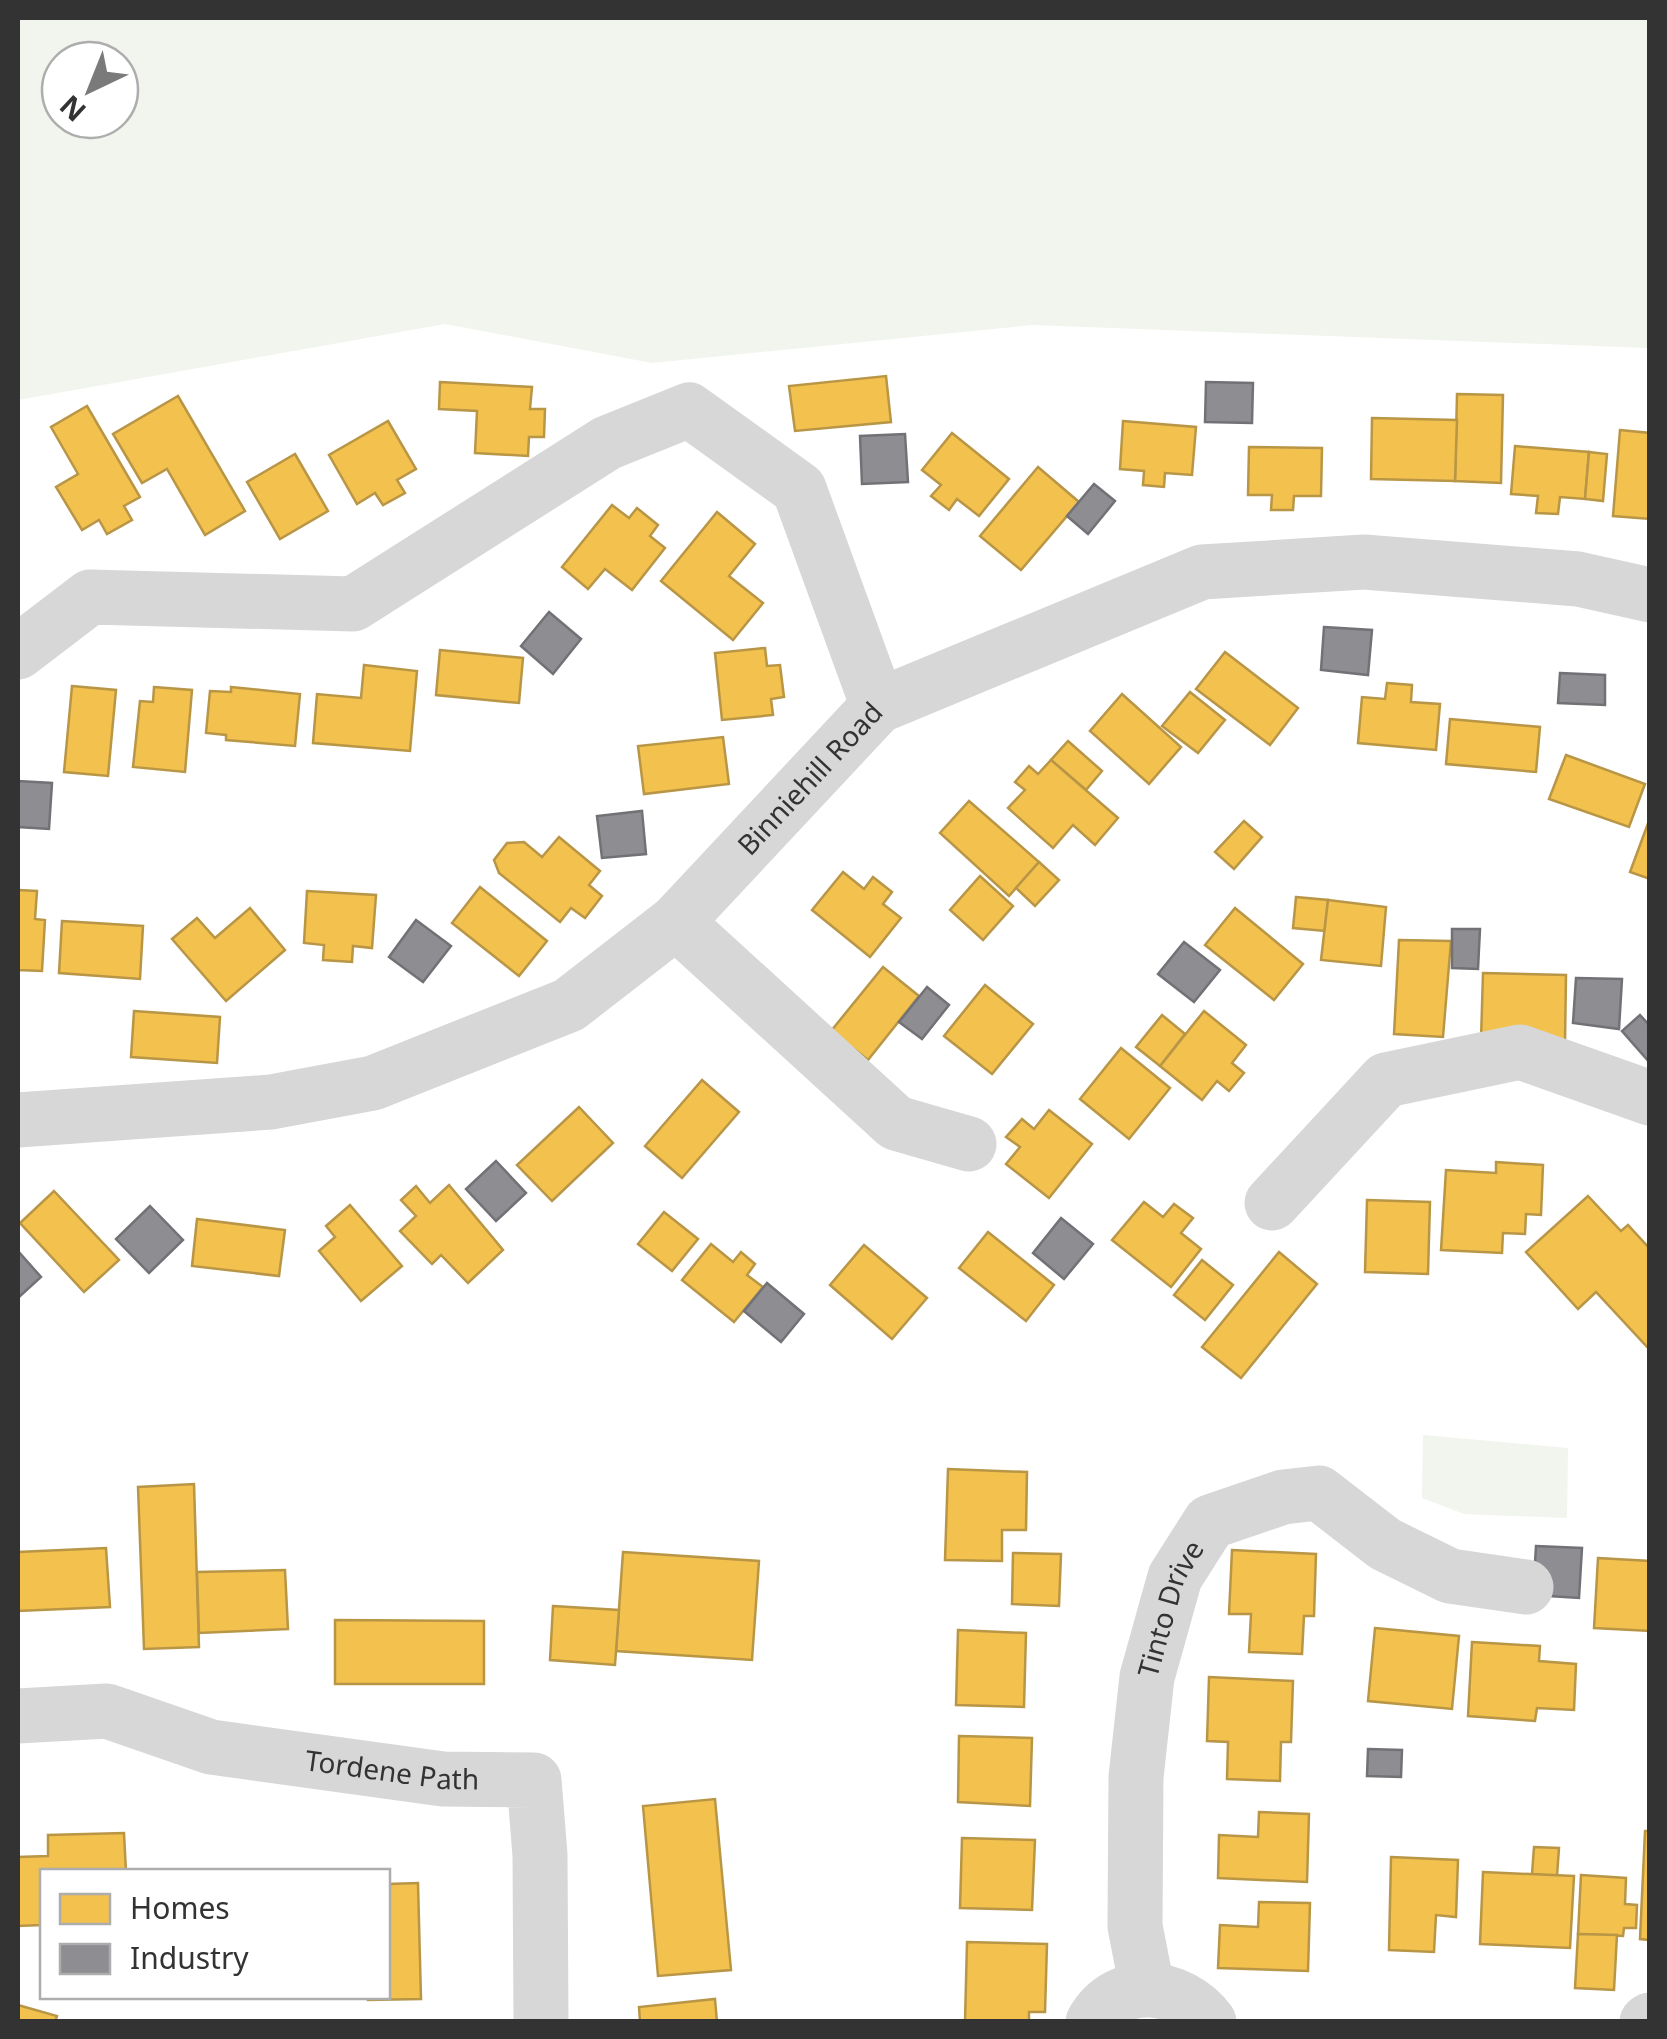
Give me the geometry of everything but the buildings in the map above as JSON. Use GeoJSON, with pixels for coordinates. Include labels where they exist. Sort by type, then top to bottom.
{"type":"FeatureCollection","features":[{"type":"Feature","properties":{"kind":"street"},"geometry":{"type":"LineString","coordinates":[[18,652],[90,596],[352,604],[607,443],[689,410],[799,488],[878,706]]}},
{"type":"Feature","properties":{"kind":"street","name":"Binniehill Road"},"geometry":{"type":"LineString","coordinates":[[18,1120],[271,1102],[373,1083],[568,1005],[676,922],[878,706],[1202,572],[1364,562],[1578,579],[1650,594]]}},
{"type":"Feature","properties":{"kind":"street"},"geometry":{"type":"LineString","coordinates":[[676,922],[896,1124],[969,1144]]}},
{"type":"Feature","properties":{"kind":"street"},"geometry":{"type":"LineString","coordinates":[[1272,1203],[1386,1080],[1520,1052],[1650,1098]]}},
{"type":"Feature","properties":{"kind":"street","name":"Tinto Drive"},"geometry":{"type":"LineString","coordinates":[[1147,1988],[1136,1926],[1136,1777],[1148,1677],[1175,1576],[1210,1522],[1283,1497],[1319,1493],[1385,1544],[1450,1576],[1526,1586]]}},
{"type":"Feature","properties":{"kind":"street","name":"Tordene Path"},"geometry":{"type":"LineString","coordinates":[[18,1716],[107,1712],[212,1748],[443,1779],[534,1780],[540,1854],[541,2022]]}},
{"type":"Feature","properties":{"kind":"street"},"geometry":{"type":"LineString","coordinates":[[1093,2022],[1119,1996],[1147,1988],[1173,1992],[1197,2005],[1209,2022]]}},
{"type":"Feature","properties":{"kind":"shaded area"},"geometry":{"type":"Polygon","coordinates":[[[18,18],[1649,18],[1649,348],[1032,325],[652,363],[445,324],[18,400],[18,18]]]}},
{"type":"Feature","properties":{"kind":"shaded area"},"geometry":{"type":"Polygon","coordinates":[[[1423,1435],[1568,1448],[1567,1518],[1464,1514],[1422,1498],[1423,1435]]]}}]}
